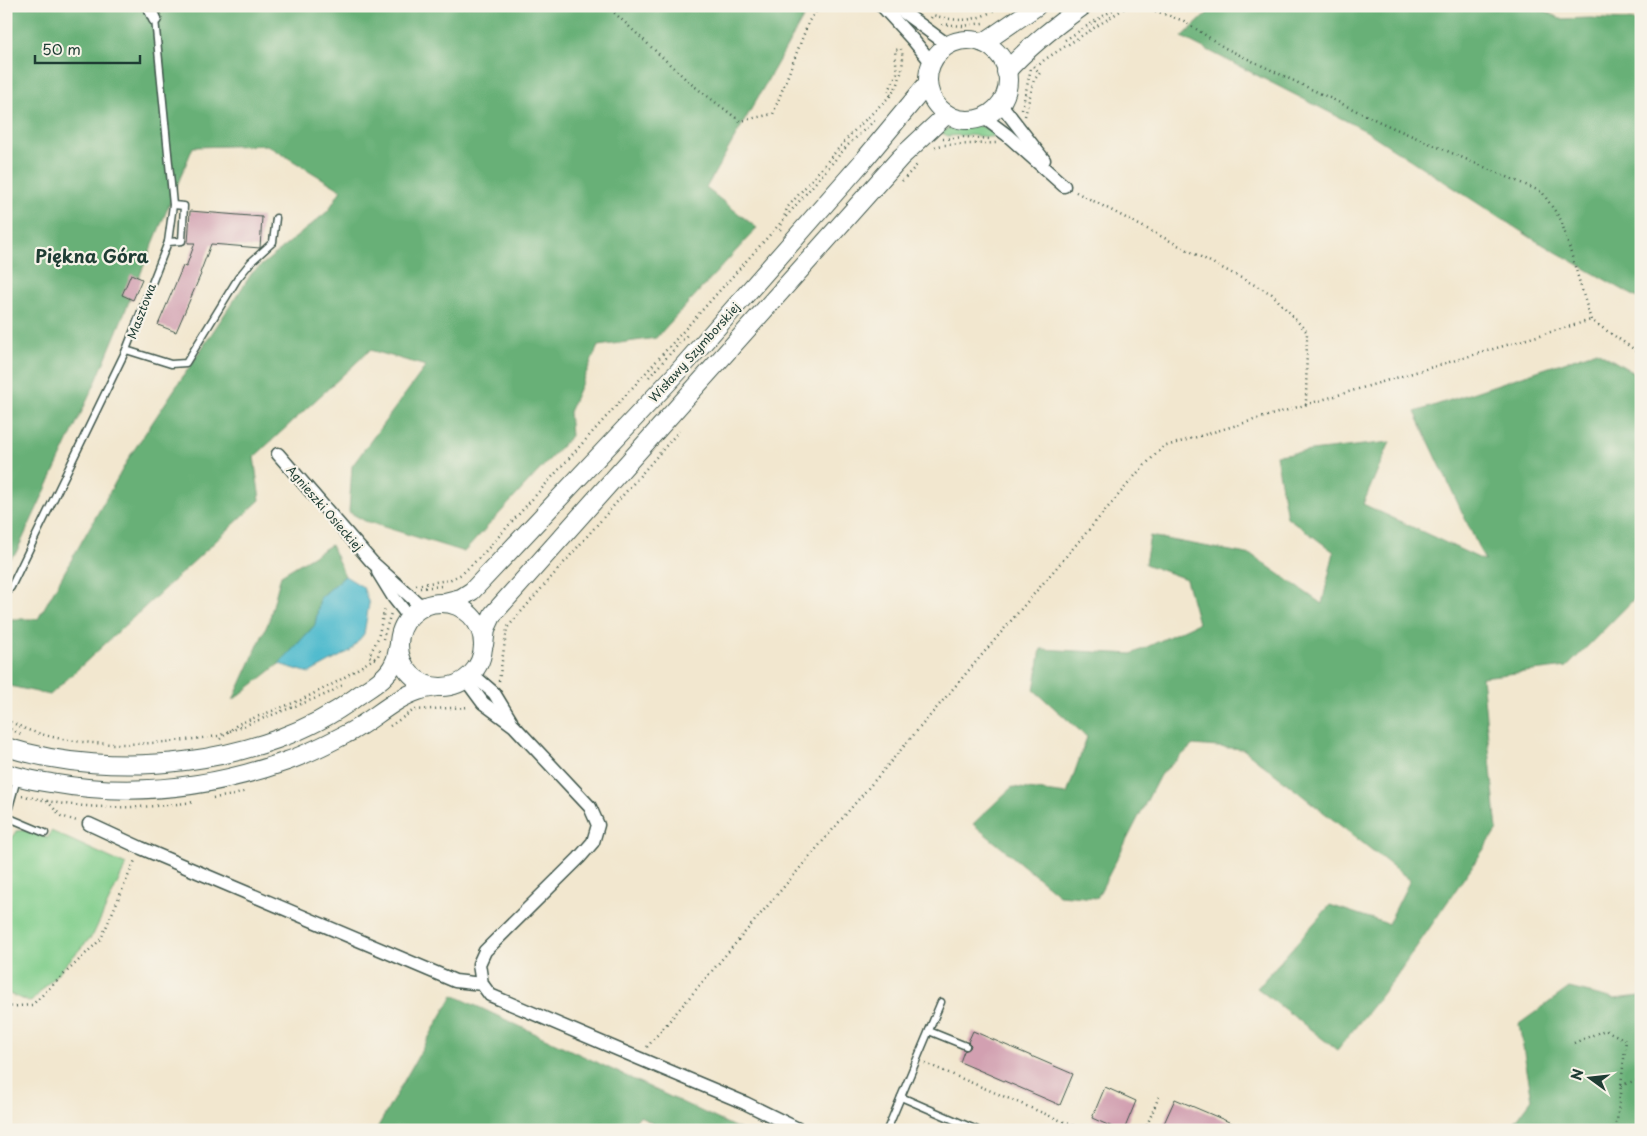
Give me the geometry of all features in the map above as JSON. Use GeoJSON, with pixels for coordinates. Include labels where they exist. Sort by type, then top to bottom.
{"type":"FeatureCollection","features":[{"type":"Feature","properties":{"kind":"main road"},"geometry":{"type":"LineString","coordinates":[[983,43],[1037,6]]}},
{"type":"Feature","properties":{"kind":"main road"},"geometry":{"type":"LineString","coordinates":[[1006,72],[1021,54],[1056,25],[1083,6]]}},
{"type":"Feature","properties":{"kind":"main road"},"geometry":{"type":"LineString","coordinates":[[971,40],[990,46],[1001,58],[1006,72],[1006,88],[1000,103],[983,117],[971,120],[959,119],[948,114],[934,101],[928,83],[928,73],[939,52],[948,45],[959,41],[971,40]]}},
{"type":"Feature","properties":{"kind":"main road","name":"Wisławy Szymborskiej"},"geometry":{"type":"LineString","coordinates":[[445,602],[461,598],[472,591],[677,373],[864,160],[928,83]]}},
{"type":"Feature","properties":{"kind":"main road","name":"Wisławy Szymborskiej"},"geometry":{"type":"LineString","coordinates":[[484,645],[486,628],[493,614],[900,158],[948,114]]}},
{"type":"Feature","properties":{"kind":"main road"},"geometry":{"type":"LineString","coordinates":[[6,747],[25,753],[68,761],[115,765],[163,764],[224,756],[283,737],[338,711],[388,674],[395,663],[401,630],[416,612],[437,602],[445,602],[460,607],[472,616],[481,630],[484,645],[482,656],[469,677],[450,686],[418,691],[404,697],[349,733],[289,761],[230,778],[167,789],[116,791],[64,786],[12,775]]}},
{"type":"Feature","properties":{"kind":"main road"},"geometry":{"type":"LineString","coordinates":[[399,645],[402,660],[410,673],[422,683],[436,687]]}},
{"type":"Feature","properties":{"kind":"street","name":"Masztowa"},"geometry":{"type":"LineString","coordinates":[[149,6],[155,19]]}},
{"type":"Feature","properties":{"kind":"street"},"geometry":{"type":"LineString","coordinates":[[882,6],[932,63]]}},
{"type":"Feature","properties":{"kind":"street"},"geometry":{"type":"LineString","coordinates":[[895,6],[948,45]]}},
{"type":"Feature","properties":{"kind":"street"},"geometry":{"type":"LineString","coordinates":[[1000,103],[1064,186]]}},
{"type":"Feature","properties":{"kind":"street"},"geometry":{"type":"LineString","coordinates":[[983,117],[1007,135],[1064,186]]}},
{"type":"Feature","properties":{"kind":"street","name":"Agnieszki Osieckiej"},"geometry":{"type":"LineString","coordinates":[[278,454],[416,612]]}},
{"type":"Feature","properties":{"kind":"street"},"geometry":{"type":"LineString","coordinates":[[469,677],[483,703],[514,726],[590,806],[598,825],[593,842],[485,951],[479,964],[480,974],[482,984],[490,995],[745,1103],[800,1130]]}},
{"type":"Feature","properties":{"kind":"street"},"geometry":{"type":"LineString","coordinates":[[89,824],[141,848],[455,980],[482,984]]}},
{"type":"Feature","properties":{"kind":"lane","name":"Masztowa"},"geometry":{"type":"LineString","coordinates":[[6,593],[11,587],[126,350],[168,242],[174,205],[155,19]]}},
{"type":"Feature","properties":{"kind":"lane"},"geometry":{"type":"LineString","coordinates":[[168,242],[182,241],[184,206],[174,205]]}},
{"type":"Feature","properties":{"kind":"lane"},"geometry":{"type":"LineString","coordinates":[[126,350],[171,364],[186,363],[238,278],[251,262],[273,242],[276,218]]}},
{"type":"Feature","properties":{"kind":"lane"},"geometry":{"type":"LineString","coordinates":[[12,775],[7,817],[46,833]]}},
{"type":"Feature","properties":{"kind":"lane"},"geometry":{"type":"LineString","coordinates":[[887,1130],[941,1002]]}},
{"type":"Feature","properties":{"kind":"lane"},"geometry":{"type":"LineString","coordinates":[[929,1031],[966,1046]]}},
{"type":"Feature","properties":{"kind":"lane"},"geometry":{"type":"LineString","coordinates":[[901,1097],[977,1130]]}},
{"type":"Feature","properties":{"kind":"path"},"geometry":{"type":"LineString","coordinates":[[607,6],[690,83],[740,121],[773,114],[809,22],[820,6]]}},
{"type":"Feature","properties":{"kind":"path"},"geometry":{"type":"LineString","coordinates":[[933,15],[950,20],[979,18],[1001,6]]}},
{"type":"Feature","properties":{"kind":"path"},"geometry":{"type":"LineString","coordinates":[[1062,42],[1119,6]]}},
{"type":"Feature","properties":{"kind":"path"},"geometry":{"type":"LineString","coordinates":[[1032,66],[1039,65],[1128,6]]}},
{"type":"Feature","properties":{"kind":"path"},"geometry":{"type":"LineString","coordinates":[[1141,6],[1184,21],[1225,48],[1380,122],[1542,192],[1561,220],[1591,320],[1641,354]]}},
{"type":"Feature","properties":{"kind":"path"},"geometry":{"type":"LineString","coordinates":[[940,23],[962,26],[977,25],[989,21]]}},
{"type":"Feature","properties":{"kind":"path"},"geometry":{"type":"LineString","coordinates":[[890,102],[902,70],[903,57],[901,49],[895,50],[896,73],[888,92],[892,95]]}},
{"type":"Feature","properties":{"kind":"path"},"geometry":{"type":"LineString","coordinates":[[1020,115],[1032,66],[1036,61]]}},
{"type":"Feature","properties":{"kind":"path"},"geometry":{"type":"LineString","coordinates":[[1024,120],[1034,80],[1040,73],[1032,66]]}},
{"type":"Feature","properties":{"kind":"path"},"geometry":{"type":"LineString","coordinates":[[780,233],[787,208],[852,133],[892,95]]}},
{"type":"Feature","properties":{"kind":"path"},"geometry":{"type":"LineString","coordinates":[[411,586],[449,580],[462,574],[483,554],[784,219],[847,146],[877,119]]}},
{"type":"Feature","properties":{"kind":"path"},"geometry":{"type":"LineString","coordinates":[[939,141],[964,137],[991,139]]}},
{"type":"Feature","properties":{"kind":"path"},"geometry":{"type":"LineString","coordinates":[[935,148],[953,145],[995,144],[1001,140]]}},
{"type":"Feature","properties":{"kind":"path"},"geometry":{"type":"LineString","coordinates":[[897,187],[922,160]]}},
{"type":"Feature","properties":{"kind":"path"},"geometry":{"type":"LineString","coordinates":[[1064,186],[1272,294],[1307,332],[1306,405]]}},
{"type":"Feature","properties":{"kind":"path"},"geometry":{"type":"LineString","coordinates":[[638,1058],[1132,478],[1163,447],[1591,320]]}},
{"type":"Feature","properties":{"kind":"path"},"geometry":{"type":"LineString","coordinates":[[647,380],[693,329]]}},
{"type":"Feature","properties":{"kind":"path"},"geometry":{"type":"LineString","coordinates":[[498,690],[507,628],[684,426]]}},
{"type":"Feature","properties":{"kind":"path"},"geometry":{"type":"LineString","coordinates":[[483,560],[496,546]]}},
{"type":"Feature","properties":{"kind":"path"},"geometry":{"type":"LineString","coordinates":[[415,588],[450,585]]}},
{"type":"Feature","properties":{"kind":"path"},"geometry":{"type":"LineString","coordinates":[[376,658],[370,656],[378,638],[385,605]]}},
{"type":"Feature","properties":{"kind":"path"},"geometry":{"type":"LineString","coordinates":[[374,663],[378,656],[392,609]]}},
{"type":"Feature","properties":{"kind":"path"},"geometry":{"type":"LineString","coordinates":[[216,742],[238,724],[301,700],[335,683],[376,658]]}},
{"type":"Feature","properties":{"kind":"path"},"geometry":{"type":"LineString","coordinates":[[6,720],[29,731],[70,741],[114,744],[162,743],[218,736],[327,694],[349,683]]}},
{"type":"Feature","properties":{"kind":"path"},"geometry":{"type":"LineString","coordinates":[[6,727],[23,735]]}},
{"type":"Feature","properties":{"kind":"path"},"geometry":{"type":"LineString","coordinates":[[46,800],[61,816],[89,824]]}},
{"type":"Feature","properties":{"kind":"path"},"geometry":{"type":"LineString","coordinates":[[6,1007],[32,1005],[101,939],[141,848]]}},
{"type":"Feature","properties":{"kind":"path"},"geometry":{"type":"LineString","coordinates":[[1574,1043],[1604,1030],[1626,1040],[1616,1130]]}},
{"type":"Feature","properties":{"kind":"path"},"geometry":{"type":"LineString","coordinates":[[917,1060],[1083,1130]]}},
{"type":"Feature","properties":{"kind":"path"},"geometry":{"type":"LineString","coordinates":[[1621,1085],[1641,1079]]}},
{"type":"Feature","properties":{"kind":"path"},"geometry":{"type":"LineString","coordinates":[[1145,1130],[1160,1094]]}},
{"type":"Feature","properties":{"kind":"green space"},"geometry":{"type":"Polygon","coordinates":[[[6,6],[810,6],[706,188],[757,228],[656,338],[598,346],[569,412],[571,436],[464,552],[365,521],[349,512],[352,466],[426,366],[370,350],[254,457],[260,500],[50,695],[10,686],[6,680],[6,617],[12,619],[38,619],[130,456],[252,273],[328,211],[341,190],[267,145],[193,147],[97,379],[16,553],[6,561],[6,6]]]}},
{"type":"Feature","properties":{"kind":"green space"},"geometry":{"type":"Polygon","coordinates":[[[1215,6],[1537,6],[1560,19],[1591,18],[1641,21],[1641,300],[1533,239],[1366,131],[1182,37],[1215,6]]]}},
{"type":"Feature","properties":{"kind":"green space"},"geometry":{"type":"Polygon","coordinates":[[[977,125],[989,129],[995,135],[992,137],[948,136],[940,132],[950,128],[977,125]]]}},
{"type":"Feature","properties":{"kind":"green space"},"geometry":{"type":"Polygon","coordinates":[[[1597,351],[1641,377],[1641,592],[1567,667],[1482,677],[1497,830],[1395,978],[1337,1050],[1257,988],[1330,905],[1388,924],[1410,880],[1243,749],[1193,745],[1160,775],[1097,898],[1059,895],[973,824],[1012,787],[1067,794],[1087,737],[1034,690],[1041,649],[1132,654],[1198,623],[1186,579],[1145,564],[1150,536],[1252,555],[1322,604],[1334,552],[1287,517],[1276,455],[1390,442],[1363,504],[1485,561],[1415,412],[1597,351]]]}},
{"type":"Feature","properties":{"kind":"green space"},"geometry":{"type":"Polygon","coordinates":[[[331,545],[345,576],[320,598],[315,625],[279,664],[233,700],[269,621],[281,575],[331,545]]]}},
{"type":"Feature","properties":{"kind":"green space"},"geometry":{"type":"Polygon","coordinates":[[[26,830],[48,838],[51,831],[126,865],[93,935],[31,1002],[6,993],[6,850],[16,831],[26,830]]]}},
{"type":"Feature","properties":{"kind":"green space"},"geometry":{"type":"Polygon","coordinates":[[[1569,988],[1614,999],[1641,996],[1641,1130],[1509,1130],[1532,1099],[1519,1024],[1569,988]]]}},
{"type":"Feature","properties":{"kind":"green space"},"geometry":{"type":"Polygon","coordinates":[[[453,995],[741,1130],[663,1130],[640,1116],[627,1130],[376,1130],[453,995]]]}},
{"type":"Feature","properties":{"kind":"water"},"geometry":{"type":"Polygon","coordinates":[[[345,576],[363,587],[369,604],[364,634],[350,651],[309,673],[279,664],[315,625],[320,598],[345,576]]]}},
{"type":"Feature","properties":{"kind":"building"},"geometry":{"type":"Polygon","coordinates":[[[190,211],[262,217],[260,248],[211,244],[201,274],[176,332],[158,325],[183,266],[186,267],[195,243],[188,243],[190,211]]]}},
{"type":"Feature","properties":{"kind":"building"},"geometry":{"type":"Polygon","coordinates":[[[131,274],[142,279],[133,300],[122,295],[131,274]]]}},
{"type":"Feature","properties":{"kind":"building"},"geometry":{"type":"Polygon","coordinates":[[[973,1031],[1073,1074],[1060,1105],[960,1062],[964,1051],[970,1048],[971,1045],[968,1042],[973,1031]]]}},
{"type":"Feature","properties":{"kind":"building"},"geometry":{"type":"Polygon","coordinates":[[[1105,1087],[1136,1101],[1124,1130],[1119,1130],[1092,1118],[1105,1087]]]}},
{"type":"Feature","properties":{"kind":"building"},"geometry":{"type":"Polygon","coordinates":[[[1175,1099],[1248,1130],[1161,1130],[1175,1099]]]}},
{"type":"Feature","properties":{"kind":"district","name":"Piękna Góra"},"geometry":{"type":"Point","coordinates":[92,255]}}]}
